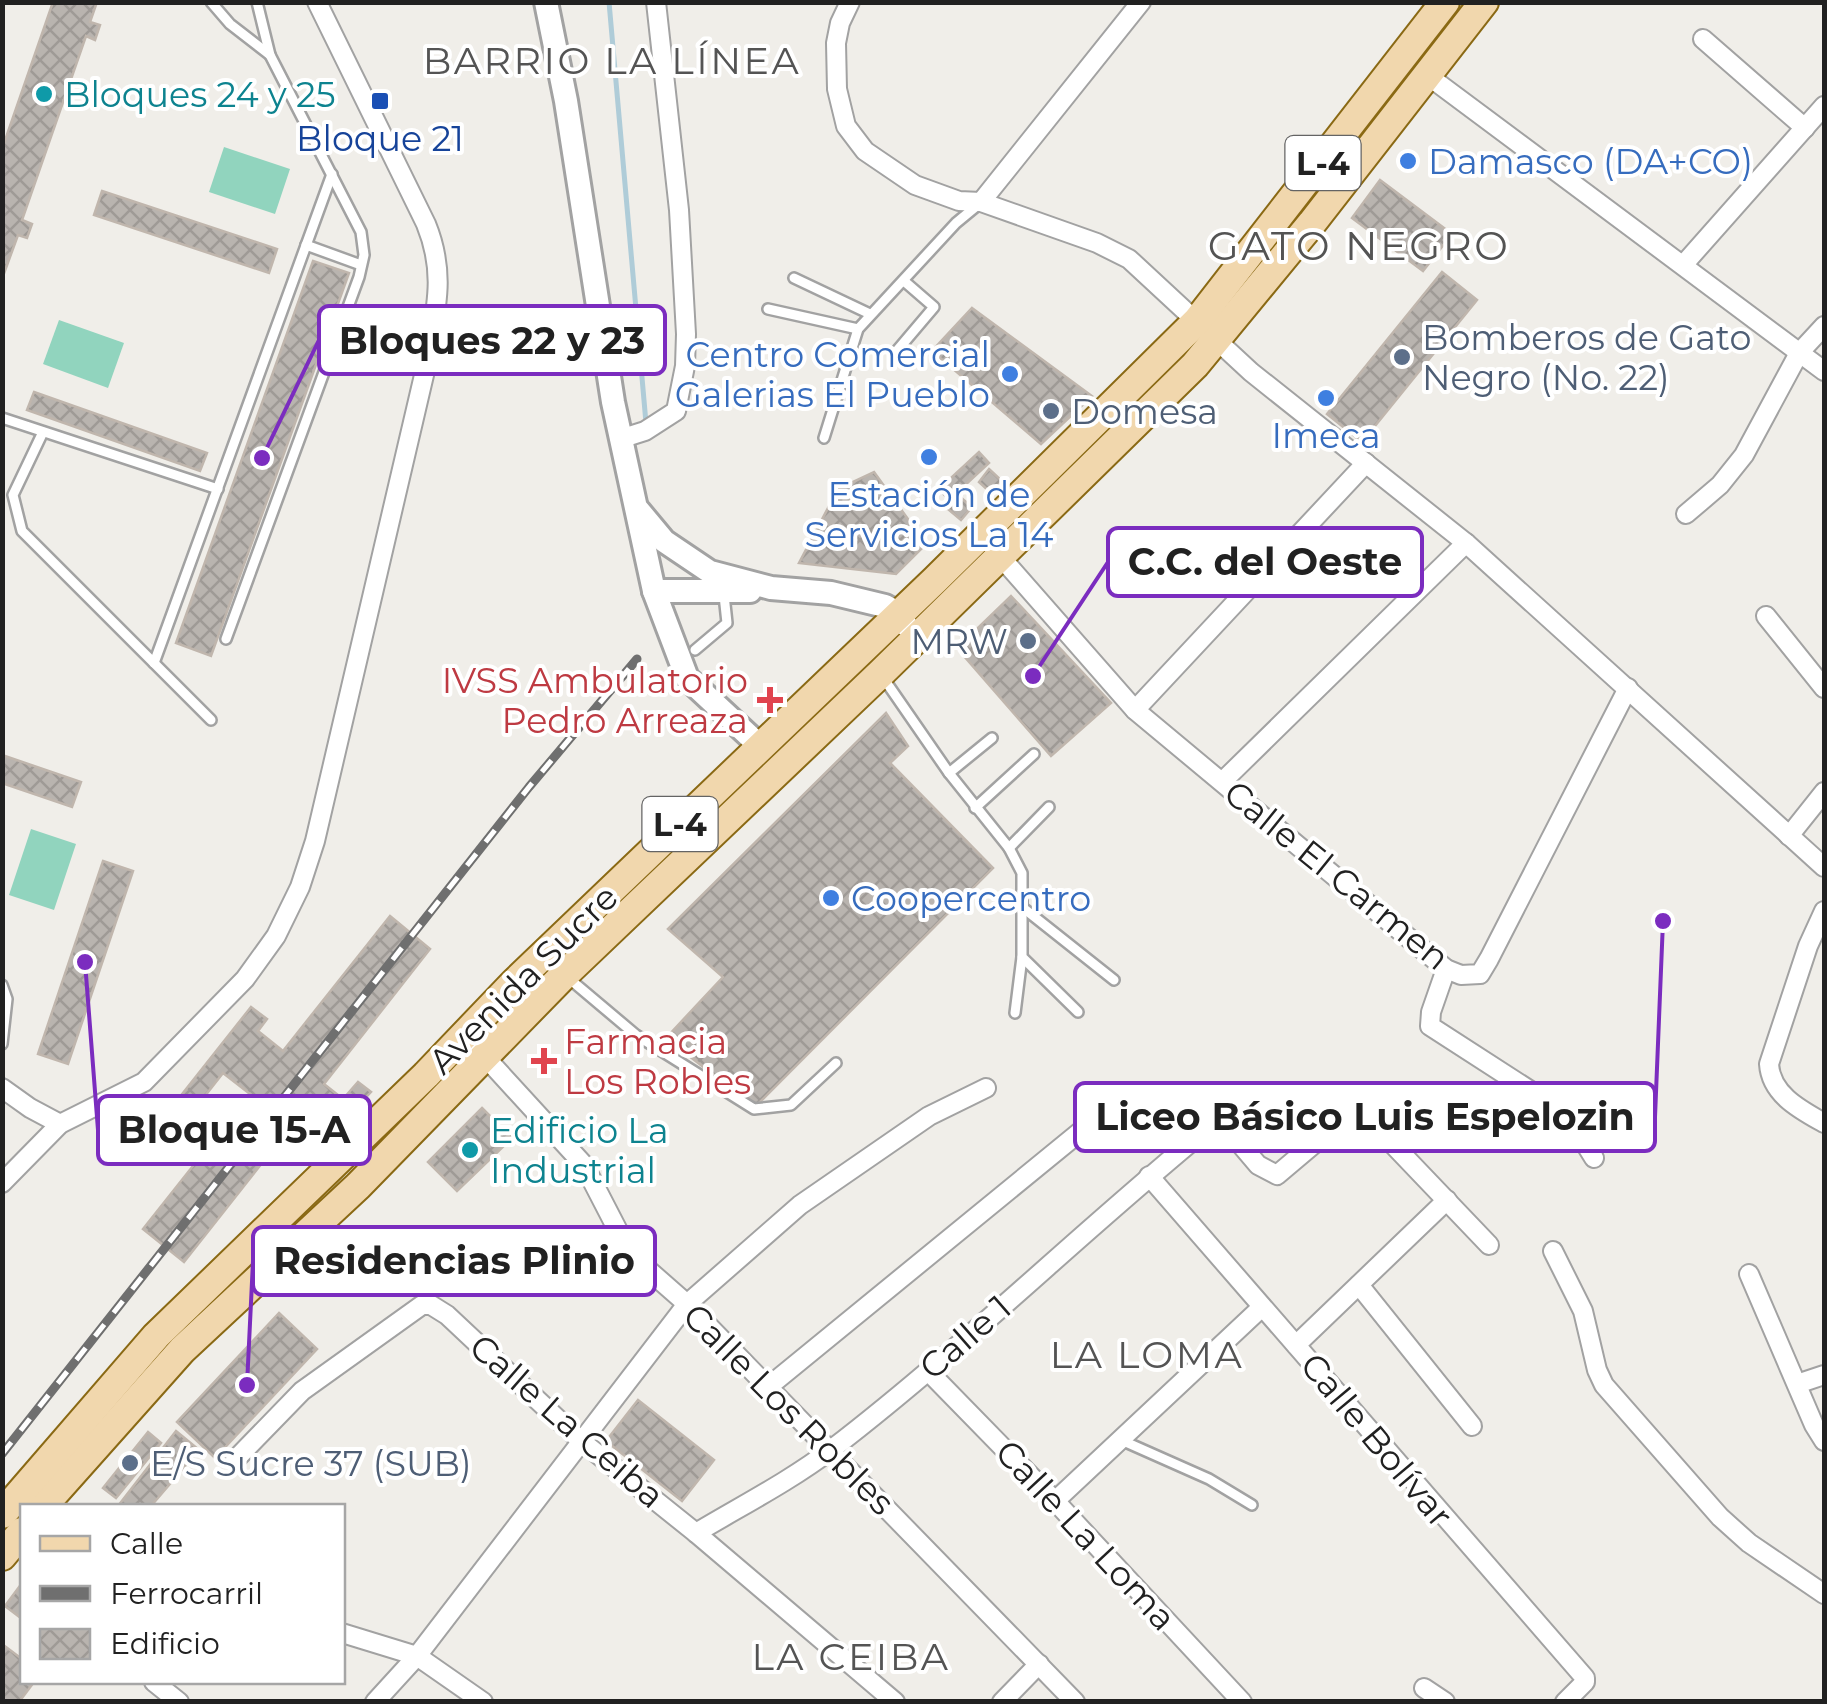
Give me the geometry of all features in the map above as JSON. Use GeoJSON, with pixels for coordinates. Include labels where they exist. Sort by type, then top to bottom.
{"type":"FeatureCollection","features":[{"type":"Feature","properties":{"kind":"main road","name":"Avenida Sucre"},"geometry":{"type":"LineString","coordinates":[[2,1514],[156,1336],[1197,321],[1445,2]]}},
{"type":"Feature","properties":{"kind":"main road","name":"Avenida Sucre"},"geometry":{"type":"LineString","coordinates":[[45,1504],[182,1350],[358,1186],[564,975],[880,674],[1218,340],[1484,2]]}},
{"type":"Feature","properties":{"kind":"street"},"geometry":{"type":"LineString","coordinates":[[2,1183],[60,1124],[144,1082],[245,979],[276,936],[300,887],[314,841],[428,358],[440,286],[436,247],[415,197],[317,2]]}},
{"type":"Feature","properties":{"kind":"street"},"geometry":{"type":"LineString","coordinates":[[546,2],[566,102],[613,402],[652,582],[687,678],[760,746]]}},
{"type":"Feature","properties":{"kind":"street"},"geometry":{"type":"LineString","coordinates":[[623,438],[672,416],[680,402],[685,366],[679,210],[656,2]]}},
{"type":"Feature","properties":{"kind":"street"},"geometry":{"type":"LineString","coordinates":[[850,2],[840,23],[835,63],[840,111],[854,140],[882,164],[915,184],[960,201],[981,202],[1112,250],[1154,280],[1251,372],[1466,543],[1824,867]]}},
{"type":"Feature","properties":{"kind":"street"},"geometry":{"type":"LineString","coordinates":[[981,202],[1141,2]]}},
{"type":"Feature","properties":{"kind":"street"},"geometry":{"type":"LineString","coordinates":[[1703,40],[1804,128]]}},
{"type":"Feature","properties":{"kind":"street"},"geometry":{"type":"LineString","coordinates":[[1427,75],[1824,372]]}},
{"type":"Feature","properties":{"kind":"street"},"geometry":{"type":"LineString","coordinates":[[1684,264],[1824,106]]}},
{"type":"Feature","properties":{"kind":"street"},"geometry":{"type":"LineString","coordinates":[[1686,514],[1720,485],[1744,455],[1799,353],[1824,326]]}},
{"type":"Feature","properties":{"kind":"street"},"geometry":{"type":"LineString","coordinates":[[1135,710],[1366,462]]}},
{"type":"Feature","properties":{"kind":"street"},"geometry":{"type":"LineString","coordinates":[[637,508],[653,530],[710,572],[771,588],[831,593],[885,606],[917,637]]}},
{"type":"Feature","properties":{"kind":"street"},"geometry":{"type":"LineString","coordinates":[[1223,781],[1466,543]]}},
{"type":"Feature","properties":{"kind":"street","name":"Calle El Carmen"},"geometry":{"type":"LineString","coordinates":[[999,554],[1135,710],[1446,969],[1461,975],[1480,974],[1628,688]]}},
{"type":"Feature","properties":{"kind":"street"},"geometry":{"type":"LineString","coordinates":[[652,582],[674,559],[693,563]]}},
{"type":"Feature","properties":{"kind":"street"},"geometry":{"type":"LineString","coordinates":[[652,582],[740,593],[771,588]]}},
{"type":"Feature","properties":{"kind":"street"},"geometry":{"type":"LineString","coordinates":[[1766,616],[1824,688]]}},
{"type":"Feature","properties":{"kind":"street"},"geometry":{"type":"LineString","coordinates":[[1790,836],[1824,792]]}},
{"type":"Feature","properties":{"kind":"street"},"geometry":{"type":"LineString","coordinates":[[1824,912],[1772,1048],[1769,1071],[1791,1104],[1824,1124]]}},
{"type":"Feature","properties":{"kind":"street"},"geometry":{"type":"LineString","coordinates":[[1446,969],[1430,1026],[1557,1108],[1571,1121],[1594,1158]]}},
{"type":"Feature","properties":{"kind":"street","name":"Calle Los Robles"},"geometry":{"type":"LineString","coordinates":[[465,1035],[584,1165],[630,1254],[687,1304],[1075,1702]]}},
{"type":"Feature","properties":{"kind":"street"},"geometry":{"type":"LineString","coordinates":[[2,1088],[60,1124]]}},
{"type":"Feature","properties":{"kind":"street"},"geometry":{"type":"LineString","coordinates":[[375,1702],[417,1656],[687,1304],[800,1205],[929,1116],[986,1088]]}},
{"type":"Feature","properties":{"kind":"street","name":"Calle 1"},"geometry":{"type":"LineString","coordinates":[[696,1533],[829,1451],[1219,1119],[1258,1165],[1277,1175],[1354,1110],[1360,1110],[1447,1200]]}},
{"type":"Feature","properties":{"kind":"street"},"geometry":{"type":"LineString","coordinates":[[768,1387],[1098,1118]]}},
{"type":"Feature","properties":{"kind":"street","name":"Calle Bolívar"},"geometry":{"type":"LineString","coordinates":[[1150,1176],[1585,1678],[1564,1702]]}},
{"type":"Feature","properties":{"kind":"street"},"geometry":{"type":"LineString","coordinates":[[1296,1345],[1447,1200],[1489,1246]]}},
{"type":"Feature","properties":{"kind":"street"},"geometry":{"type":"LineString","coordinates":[[1552,1251],[1583,1312],[1604,1385],[1720,1517],[1749,1543],[1824,1594]]}},
{"type":"Feature","properties":{"kind":"street"},"geometry":{"type":"LineString","coordinates":[[1749,1274],[1824,1441]]}},
{"type":"Feature","properties":{"kind":"street"},"geometry":{"type":"LineString","coordinates":[[1359,1285],[1472,1426]]}},
{"type":"Feature","properties":{"kind":"street","name":"Calle La Ceiba"},"geometry":{"type":"LineString","coordinates":[[235,1460],[302,1391],[422,1305],[431,1306],[447,1315],[580,1440],[894,1702]]}},
{"type":"Feature","properties":{"kind":"street"},"geometry":{"type":"LineString","coordinates":[[1055,1501],[1262,1307]]}},
{"type":"Feature","properties":{"kind":"street","name":"Calle La Loma"},"geometry":{"type":"LineString","coordinates":[[928,1370],[1242,1702]]}},
{"type":"Feature","properties":{"kind":"street"},"geometry":{"type":"LineString","coordinates":[[1797,1384],[1824,1375]]}},
{"type":"Feature","properties":{"kind":"street"},"geometry":{"type":"LineString","coordinates":[[345,1634],[417,1656],[483,1702]]}},
{"type":"Feature","properties":{"kind":"street"},"geometry":{"type":"LineString","coordinates":[[1002,1702],[1039,1664]]}},
{"type":"Feature","properties":{"kind":"street"},"geometry":{"type":"LineString","coordinates":[[156,1684],[179,1702]]}},
{"type":"Feature","properties":{"kind":"street"},"geometry":{"type":"LineString","coordinates":[[1424,1688],[1445,1702]]}},
{"type":"Feature","properties":{"kind":"lane"},"geometry":{"type":"LineString","coordinates":[[211,2],[230,24],[270,55]]}},
{"type":"Feature","properties":{"kind":"lane"},"geometry":{"type":"LineString","coordinates":[[226,639],[361,265],[364,243],[362,232],[270,55],[257,2]]}},
{"type":"Feature","properties":{"kind":"lane"},"geometry":{"type":"LineString","coordinates":[[154,663],[332,174]]}},
{"type":"Feature","properties":{"kind":"lane"},"geometry":{"type":"LineString","coordinates":[[824,438],[858,329],[945,234],[981,202]]}},
{"type":"Feature","properties":{"kind":"lane"},"geometry":{"type":"LineString","coordinates":[[306,245],[361,265]]}},
{"type":"Feature","properties":{"kind":"lane"},"geometry":{"type":"LineString","coordinates":[[794,278],[870,314]]}},
{"type":"Feature","properties":{"kind":"lane"},"geometry":{"type":"LineString","coordinates":[[896,354],[934,307],[904,281]]}},
{"type":"Feature","properties":{"kind":"lane"},"geometry":{"type":"LineString","coordinates":[[768,309],[858,329]]}},
{"type":"Feature","properties":{"kind":"lane"},"geometry":{"type":"LineString","coordinates":[[2,418],[218,489]]}},
{"type":"Feature","properties":{"kind":"lane"},"geometry":{"type":"LineString","coordinates":[[43,432],[14,495],[22,531],[212,720]]}},
{"type":"Feature","properties":{"kind":"lane"},"geometry":{"type":"LineString","coordinates":[[695,650],[726,623],[724,592]]}},
{"type":"Feature","properties":{"kind":"lane"},"geometry":{"type":"LineString","coordinates":[[880,674],[949,773],[1009,848],[1022,873],[1022,957],[1015,1012]]}},
{"type":"Feature","properties":{"kind":"lane"},"geometry":{"type":"LineString","coordinates":[[949,773],[992,738]]}},
{"type":"Feature","properties":{"kind":"lane"},"geometry":{"type":"LineString","coordinates":[[975,808],[1034,754]]}},
{"type":"Feature","properties":{"kind":"lane"},"geometry":{"type":"LineString","coordinates":[[1009,848],[1049,806]]}},
{"type":"Feature","properties":{"kind":"lane"},"geometry":{"type":"LineString","coordinates":[[1022,907],[1114,980]]}},
{"type":"Feature","properties":{"kind":"lane"},"geometry":{"type":"LineString","coordinates":[[1022,957],[1078,1012]]}},
{"type":"Feature","properties":{"kind":"lane"},"geometry":{"type":"LineString","coordinates":[[564,975],[636,1034],[754,1109],[791,1105],[836,1064]]}},
{"type":"Feature","properties":{"kind":"lane"},"geometry":{"type":"LineString","coordinates":[[2,985],[7,994],[2,1044]]}},
{"type":"Feature","properties":{"kind":"lane"},"geometry":{"type":"LineString","coordinates":[[1118,1440],[1210,1479],[1252,1505]]}},
{"type":"Feature","properties":{"kind":"green space"},"geometry":{"type":"Polygon","coordinates":[[[224,147],[290,169],[275,214],[209,192],[224,147]]]}},
{"type":"Feature","properties":{"kind":"green space"},"geometry":{"type":"Polygon","coordinates":[[[59,320],[124,343],[108,388],[43,364],[59,320]]]}},
{"type":"Feature","properties":{"kind":"green space"},"geometry":{"type":"Polygon","coordinates":[[[31,829],[76,844],[54,910],[9,895],[31,829]]]}},
{"type":"Feature","properties":{"kind":"building","name":"Bloques 24 y 25"},"geometry":{"type":"Polygon","coordinates":[[[53,2],[97,2],[90,22],[100,25],[95,40],[86,36],[22,220],[32,224],[27,238],[18,235],[2,279],[2,149],[53,2]]]}},
{"type":"Feature","properties":{"kind":"building"},"geometry":{"type":"Polygon","coordinates":[[[1380,180],[1452,234],[1423,271],[1352,218],[1380,180]]]}},
{"type":"Feature","properties":{"kind":"building"},"geometry":{"type":"Polygon","coordinates":[[[102,191],[277,249],[269,273],[94,215],[102,191]]]}},
{"type":"Feature","properties":{"kind":"building"},"geometry":{"type":"Polygon","coordinates":[[[313,261],[349,273],[211,656],[176,643],[313,261]]]}},
{"type":"Feature","properties":{"kind":"building","name":"Bomberos de Gato Negro (No. 22)"},"geometry":{"type":"Polygon","coordinates":[[[1442,272],[1477,300],[1362,442],[1327,414],[1442,272]]]}},
{"type":"Feature","properties":{"kind":"building","name":"Centro Comercial Galerias El Pueblo"},"geometry":{"type":"Polygon","coordinates":[[[972,308],[1092,396],[1041,444],[932,351],[972,308]]]}},
{"type":"Feature","properties":{"kind":"building"},"geometry":{"type":"Polygon","coordinates":[[[34,392],[207,453],[200,471],[27,410],[34,392]]]}},
{"type":"Feature","properties":{"kind":"building","name":"Estación de Servicios La 14"},"geometry":{"type":"Polygon","coordinates":[[[979,452],[989,463],[949,500],[939,489],[979,452]]]}},
{"type":"Feature","properties":{"kind":"building"},"geometry":{"type":"Polygon","coordinates":[[[989,469],[1002,481],[991,493],[979,482],[989,469]]]}},
{"type":"Feature","properties":{"kind":"building"},"geometry":{"type":"Polygon","coordinates":[[[874,472],[926,544],[896,574],[799,563],[838,489],[874,472]]]}},
{"type":"Feature","properties":{"kind":"building"},"geometry":{"type":"Polygon","coordinates":[[[959,496],[972,507],[961,520],[948,509],[959,496]]]}},
{"type":"Feature","properties":{"kind":"building"},"geometry":{"type":"Polygon","coordinates":[[[1011,596],[1111,703],[1051,756],[957,648],[1011,596]]]}},
{"type":"Feature","properties":{"kind":"building","name":"Coopercentro"},"geometry":{"type":"Polygon","coordinates":[[[886,713],[908,746],[890,763],[993,868],[755,1107],[666,1038],[723,977],[668,929],[886,713]]]}},
{"type":"Feature","properties":{"kind":"building"},"geometry":{"type":"Polygon","coordinates":[[[2,755],[81,782],[72,807],[2,783],[2,755]]]}},
{"type":"Feature","properties":{"kind":"building"},"geometry":{"type":"Polygon","coordinates":[[[103,861],[133,871],[68,1064],[38,1054],[103,861]]]}},
{"type":"Feature","properties":{"kind":"building"},"geometry":{"type":"Polygon","coordinates":[[[390,916],[430,949],[324,1084],[343,1099],[358,1082],[371,1092],[319,1147],[292,1125],[184,1262],[143,1229],[250,1094],[223,1073],[190,1115],[175,1103],[251,1007],[267,1019],[258,1031],[283,1051],[390,916]]]}},
{"type":"Feature","properties":{"kind":"building","name":"Edificio La Industrial"},"geometry":{"type":"Polygon","coordinates":[[[482,1108],[512,1138],[457,1191],[428,1162],[482,1108]]]}},
{"type":"Feature","properties":{"kind":"building"},"geometry":{"type":"Polygon","coordinates":[[[279,1313],[317,1349],[215,1458],[177,1422],[279,1313]]]}},
{"type":"Feature","properties":{"kind":"building"},"geometry":{"type":"Polygon","coordinates":[[[638,1400],[714,1460],[682,1501],[606,1441],[638,1400]]]}},
{"type":"Feature","properties":{"kind":"building"},"geometry":{"type":"Polygon","coordinates":[[[176,1431],[199,1450],[153,1504],[120,1504],[176,1431]]]}},
{"type":"Feature","properties":{"kind":"building"},"geometry":{"type":"Polygon","coordinates":[[[148,1432],[161,1443],[116,1498],[103,1488],[148,1432]]]}},
{"type":"Feature","properties":{"kind":"building"},"geometry":{"type":"Polygon","coordinates":[[[20,1586],[20,1617],[5,1606],[20,1586]]]}},
{"type":"Feature","properties":{"kind":"building"},"geometry":{"type":"Polygon","coordinates":[[[2,1644],[20,1658],[20,1684],[32,1684],[19,1702],[2,1702],[2,1644]]]}},
{"type":"Feature","properties":{"kind":"waterway"},"geometry":{"type":"LineString","coordinates":[[609,2],[646,423]]}},
{"type":"Feature","properties":{"kind":"railway"},"geometry":{"type":"LineString","coordinates":[[2,1454],[529,787],[637,659]]}},
{"type":"Feature","properties":{"kind":"place","name":"Bloques 24 y 25"},"geometry":{"type":"Point","coordinates":[44,94]}},
{"type":"Feature","properties":{"kind":"place","name":"Bloque 21"},"geometry":{"type":"Point","coordinates":[380,101]}},
{"type":"Feature","properties":{"kind":"place","name":"Damasco (DA+CO)"},"geometry":{"type":"Point","coordinates":[1408,161]}},
{"type":"Feature","properties":{"kind":"place","name":"Bomberos de Gato Negro (No. 22)"},"geometry":{"type":"Point","coordinates":[1402,357]}},
{"type":"Feature","properties":{"kind":"place","name":"Centro Comercial Galerias El Pueblo"},"geometry":{"type":"Point","coordinates":[1010,374]}},
{"type":"Feature","properties":{"kind":"place","name":"Imeca"},"geometry":{"type":"Point","coordinates":[1326,398]}},
{"type":"Feature","properties":{"kind":"place","name":"Domesa"},"geometry":{"type":"Point","coordinates":[1051,411]}},
{"type":"Feature","properties":{"kind":"place","name":"Estación de Servicios La 14"},"geometry":{"type":"Point","coordinates":[929,457]}},
{"type":"Feature","properties":{"kind":"place","name":"Bloques 22 y 23"},"geometry":{"type":"Point","coordinates":[262,458]}},
{"type":"Feature","properties":{"kind":"place","name":"MRW"},"geometry":{"type":"Point","coordinates":[1028,641]}},
{"type":"Feature","properties":{"kind":"place","name":"C.C. del Oeste"},"geometry":{"type":"Point","coordinates":[1033,676]}},
{"type":"Feature","properties":{"kind":"place","name":"IVSS Ambulatorio Pedro Arreaza"},"geometry":{"type":"Point","coordinates":[770,700]}},
{"type":"Feature","properties":{"kind":"place","name":"Coopercentro"},"geometry":{"type":"Point","coordinates":[831,898]}},
{"type":"Feature","properties":{"kind":"place","name":"Liceo Básico Luis Espelozin"},"geometry":{"type":"Point","coordinates":[1663,921]}},
{"type":"Feature","properties":{"kind":"place","name":"Bloque 15-A"},"geometry":{"type":"Point","coordinates":[85,962]}},
{"type":"Feature","properties":{"kind":"place","name":"Farmacia Los Robles"},"geometry":{"type":"Point","coordinates":[544,1061]}},
{"type":"Feature","properties":{"kind":"place","name":"Edificio La Industrial"},"geometry":{"type":"Point","coordinates":[470,1150]}},
{"type":"Feature","properties":{"kind":"place","name":"Residencias Plinio"},"geometry":{"type":"Point","coordinates":[247,1385]}},
{"type":"Feature","properties":{"kind":"place","name":"E/S Sucre 37 (SUB)"},"geometry":{"type":"Point","coordinates":[130,1463]}},
{"type":"Feature","properties":{"kind":"district","name":"BARRIO LA LÍNEA"},"geometry":{"type":"Point","coordinates":[612,60]}},
{"type":"Feature","properties":{"kind":"district","name":"GATO NEGRO"},"geometry":{"type":"Point","coordinates":[1359,245]}},
{"type":"Feature","properties":{"kind":"district","name":"LA LOMA"},"geometry":{"type":"Point","coordinates":[1147,1354]}},
{"type":"Feature","properties":{"kind":"district","name":"LA CEIBA"},"geometry":{"type":"Point","coordinates":[851,1656]}}]}
